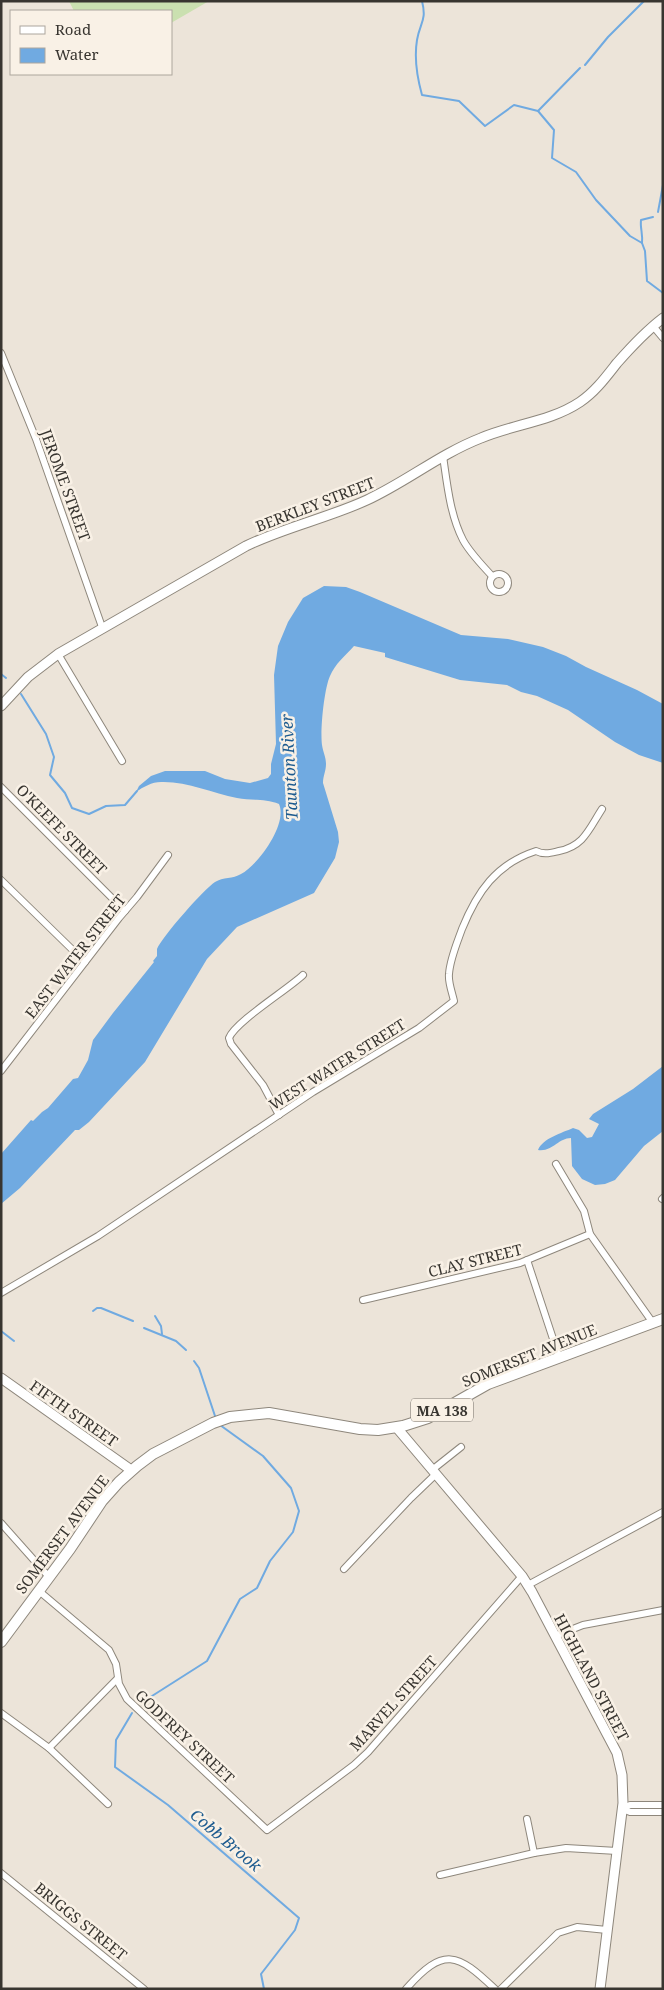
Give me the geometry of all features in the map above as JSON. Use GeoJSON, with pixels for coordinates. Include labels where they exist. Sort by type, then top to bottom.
{"type":"FeatureCollection","features":[{"type":"Feature","properties":{"kind":"main road","name":"SOMERSET AVENUE"},"geometry":{"type":"LineString","coordinates":[[1,1642],[102,1501],[131,1470],[168,1445],[216,1421],[242,1414],[269,1413],[360,1429],[397,1428],[428,1418],[488,1384],[658,1321]]}},
{"type":"Feature","properties":{"kind":"street","name":"BERKLEY STREET"},"geometry":{"type":"LineString","coordinates":[[1,706],[28,677],[58,654],[102,627],[256,542],[357,504],[403,482],[443,456],[479,438],[548,418],[579,402],[597,387],[652,326],[663,318]]}},
{"type":"Feature","properties":{"kind":"street"},"geometry":{"type":"LineString","coordinates":[[652,326],[663,338]]}},
{"type":"Feature","properties":{"kind":"street","name":"JEROME STREET"},"geometry":{"type":"LineString","coordinates":[[1,353],[36,439],[102,627]]}},
{"type":"Feature","properties":{"kind":"street"},"geometry":{"type":"LineString","coordinates":[[443,456],[448,490],[460,533],[467,546],[492,576]]}},
{"type":"Feature","properties":{"kind":"street"},"geometry":{"type":"LineString","coordinates":[[58,654],[122,761]]}},
{"type":"Feature","properties":{"kind":"street","name":"O'KEEFE STREET"},"geometry":{"type":"LineString","coordinates":[[1,787],[125,911]]}},
{"type":"Feature","properties":{"kind":"street","name":"WEST WATER STREET"},"geometry":{"type":"LineString","coordinates":[[1,1293],[98,1236],[279,1115],[418,1028],[454,1001],[449,975],[455,948],[471,909],[485,885],[502,867],[526,854],[536,851],[543,854],[572,849],[582,840],[602,809]]}},
{"type":"Feature","properties":{"kind":"street","name":"EAST WATER STREET"},"geometry":{"type":"LineString","coordinates":[[1,1071],[168,855]]}},
{"type":"Feature","properties":{"kind":"street"},"geometry":{"type":"LineString","coordinates":[[1,880],[85,962]]}},
{"type":"Feature","properties":{"kind":"street"},"geometry":{"type":"LineString","coordinates":[[279,1115],[263,1085],[231,1044],[229,1038],[238,1025],[288,988],[302,975]]}},
{"type":"Feature","properties":{"kind":"street"},"geometry":{"type":"LineString","coordinates":[[556,1164],[584,1211],[590,1234],[658,1321]]}},
{"type":"Feature","properties":{"kind":"street","name":"CLAY STREET"},"geometry":{"type":"LineString","coordinates":[[363,1300],[527,1260],[590,1234]]}},
{"type":"Feature","properties":{"kind":"street"},"geometry":{"type":"LineString","coordinates":[[527,1260],[559,1357]]}},
{"type":"Feature","properties":{"kind":"street","name":"FIFTH STREET"},"geometry":{"type":"LineString","coordinates":[[1,1378],[131,1470]]}},
{"type":"Feature","properties":{"kind":"street","name":"HIGHLAND STREET"},"geometry":{"type":"LineString","coordinates":[[397,1428],[522,1576],[615,1748],[622,1775],[622,1808],[600,1989]]}},
{"type":"Feature","properties":{"kind":"street"},"geometry":{"type":"LineString","coordinates":[[344,1569],[434,1472],[461,1448]]}},
{"type":"Feature","properties":{"kind":"street"},"geometry":{"type":"LineString","coordinates":[[528,1585],[663,1512]]}},
{"type":"Feature","properties":{"kind":"street"},"geometry":{"type":"LineString","coordinates":[[1,1523],[49,1577]]}},
{"type":"Feature","properties":{"kind":"street","name":"MARVEL STREET"},"geometry":{"type":"LineString","coordinates":[[267,1830],[354,1765],[368,1752],[522,1576]]}},
{"type":"Feature","properties":{"kind":"street","name":"GODFREY STREET"},"geometry":{"type":"LineString","coordinates":[[39,1591],[109,1650],[116,1664],[120,1689],[127,1699],[267,1830]]}},
{"type":"Feature","properties":{"kind":"street"},"geometry":{"type":"LineString","coordinates":[[555,1636],[582,1625],[663,1610]]}},
{"type":"Feature","properties":{"kind":"street"},"geometry":{"type":"LineString","coordinates":[[49,1748],[117,1679]]}},
{"type":"Feature","properties":{"kind":"street"},"geometry":{"type":"LineString","coordinates":[[1,1713],[49,1748],[108,1804]]}},
{"type":"Feature","properties":{"kind":"street"},"geometry":{"type":"LineString","coordinates":[[622,1808],[630,1805],[663,1805]]}},
{"type":"Feature","properties":{"kind":"street"},"geometry":{"type":"LineString","coordinates":[[622,1808],[630,1812],[663,1812]]}},
{"type":"Feature","properties":{"kind":"street"},"geometry":{"type":"LineString","coordinates":[[527,1819],[534,1853]]}},
{"type":"Feature","properties":{"kind":"street"},"geometry":{"type":"LineString","coordinates":[[440,1875],[534,1853],[566,1848],[617,1851]]}},
{"type":"Feature","properties":{"kind":"street","name":"BRIGGS STREET"},"geometry":{"type":"LineString","coordinates":[[1,1873],[144,1989]]}},
{"type":"Feature","properties":{"kind":"street"},"geometry":{"type":"LineString","coordinates":[[501,1989],[558,1933],[577,1928],[607,1930]]}},
{"type":"Feature","properties":{"kind":"street"},"geometry":{"type":"LineString","coordinates":[[406,1989],[429,1966],[436,1962],[454,1959],[470,1966],[495,1989]]}},
{"type":"Feature","properties":{"kind":"green space"},"geometry":{"type":"Polygon","coordinates":[[[69,1],[209,1],[172,22],[172,10],[74,10],[69,1]]]}},
{"type":"Feature","properties":{"kind":"water","name":"Taunton River"},"geometry":{"type":"Polygon","coordinates":[[[324,586],[346,587],[360,592],[461,635],[508,639],[543,647],[637,690],[663,704],[663,763],[639,755],[615,742],[568,710],[537,696],[521,692],[507,685],[460,680],[385,657],[385,653],[354,646],[340,660],[332,672],[324,700],[322,745],[326,764],[323,783],[338,832],[339,842],[335,858],[314,893],[237,927],[207,959],[145,1062],[89,1122],[79,1130],[75,1130],[20,1188],[1,1204],[1,1154],[31,1120],[33,1121],[48,1108],[73,1079],[78,1078],[88,1060],[93,1040],[154,962],[160,943],[175,924],[215,882],[238,876],[248,869],[270,843],[279,822],[281,812],[279,804],[274,802],[237,798],[170,782],[154,783],[136,792],[139,786],[151,776],[165,771],[205,771],[225,779],[250,783],[268,778],[271,774],[271,764],[276,744],[274,675],[278,646],[288,622],[303,598],[324,586]]]}},
{"type":"Feature","properties":{"kind":"water"},"geometry":{"type":"Polygon","coordinates":[[[663,1066],[663,1131],[644,1146],[615,1180],[595,1185],[582,1179],[572,1166],[571,1138],[562,1140],[548,1149],[538,1150],[548,1139],[573,1128],[579,1130],[587,1138],[592,1137],[599,1124],[589,1119],[593,1114],[633,1089],[663,1066]]]}},
{"type":"Feature","properties":{"kind":"waterway"},"geometry":{"type":"LineString","coordinates":[[422,1],[423,17],[418,34],[416,54],[417,74],[422,95],[459,101],[485,126],[514,105],[538,111],[554,130],[552,158],[576,172],[596,200],[630,236],[642,243],[645,251],[647,281],[663,293]]}},
{"type":"Feature","properties":{"kind":"waterway"},"geometry":{"type":"LineString","coordinates":[[585,65],[608,37],[644,1]]}},
{"type":"Feature","properties":{"kind":"waterway"},"geometry":{"type":"LineString","coordinates":[[538,111],[580,68]]}},
{"type":"Feature","properties":{"kind":"waterway"},"geometry":{"type":"LineString","coordinates":[[658,212],[663,185]]}},
{"type":"Feature","properties":{"kind":"waterway"},"geometry":{"type":"LineString","coordinates":[[642,243],[641,220],[653,217]]}},
{"type":"Feature","properties":{"kind":"waterway"},"geometry":{"type":"LineString","coordinates":[[1,674],[6,678]]}},
{"type":"Feature","properties":{"kind":"waterway"},"geometry":{"type":"LineString","coordinates":[[21,694],[46,734],[54,757],[50,775],[65,793],[72,808],[89,814],[106,806],[125,805],[137,791]]}},
{"type":"Feature","properties":{"kind":"waterway","name":"Cobb Brook"},"geometry":{"type":"LineString","coordinates":[[93,1311],[101,1308],[133,1321]]}},
{"type":"Feature","properties":{"kind":"waterway"},"geometry":{"type":"LineString","coordinates":[[155,1316],[161,1326],[162,1334]]}},
{"type":"Feature","properties":{"kind":"waterway","name":"Cobb Brook"},"geometry":{"type":"LineString","coordinates":[[144,1328],[176,1341],[186,1350]]}},
{"type":"Feature","properties":{"kind":"waterway","name":"Cobb Brook"},"geometry":{"type":"LineString","coordinates":[[1,1331],[14,1341]]}},
{"type":"Feature","properties":{"kind":"waterway","name":"Cobb Brook"},"geometry":{"type":"LineString","coordinates":[[194,1361],[199,1368],[216,1419]]}},
{"type":"Feature","properties":{"kind":"waterway","name":"Cobb Brook"},"geometry":{"type":"LineString","coordinates":[[141,1703],[207,1661],[240,1599],[257,1588],[270,1561],[293,1532],[299,1511],[291,1488],[263,1456],[220,1425]]}},
{"type":"Feature","properties":{"kind":"waterway","name":"Cobb Brook"},"geometry":{"type":"LineString","coordinates":[[132,1713],[116,1740],[115,1767],[168,1805],[299,1918],[295,1930],[261,1974],[264,1989]]}}]}
